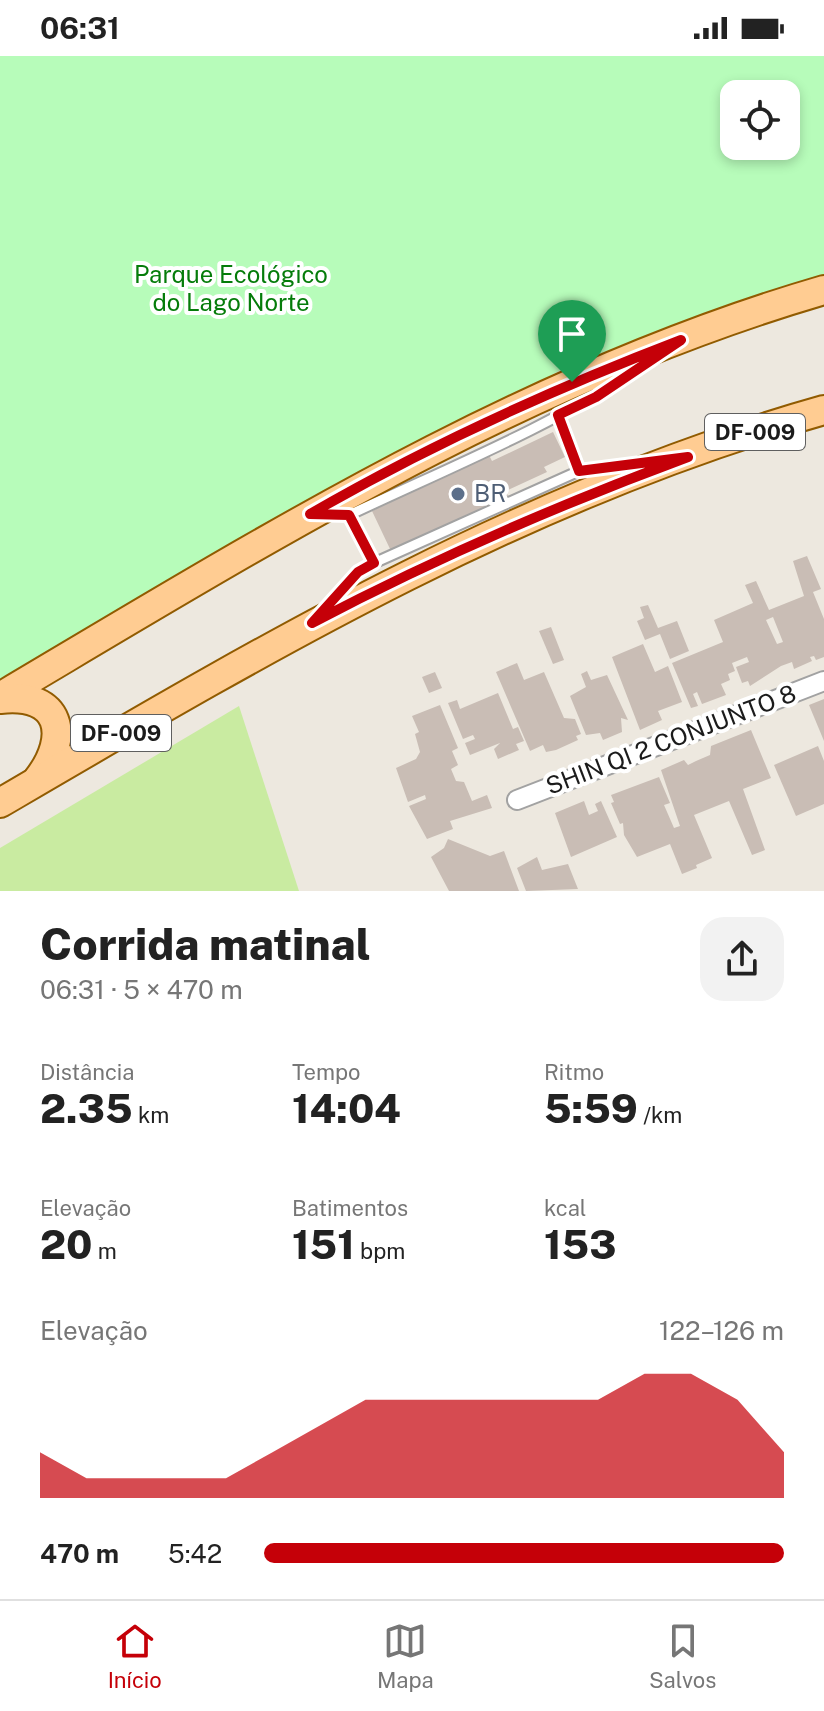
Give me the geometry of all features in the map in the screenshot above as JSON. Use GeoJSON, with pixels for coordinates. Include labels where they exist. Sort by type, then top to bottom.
{"type":"FeatureCollection","features":[{"type":"Feature","properties":{"kind":"main road"},"geometry":{"type":"LineString","coordinates":[[0,698],[310,514],[450,440],[572,382],[824,290]]}},
{"type":"Feature","properties":{"kind":"main road","name":"DF-009"},"geometry":{"type":"LineString","coordinates":[[0,803],[312,623],[415,569],[496,532],[688,457],[824,410]]}},
{"type":"Feature","properties":{"kind":"main road"},"geometry":{"type":"LineString","coordinates":[[0,698],[29,697],[44,705],[55,720],[54,755],[35,783]]}},
{"type":"Feature","properties":{"kind":"street","name":"SHIN QI 2 CONJUNTO 8"},"geometry":{"type":"LineString","coordinates":[[517,800],[824,681]]}},
{"type":"Feature","properties":{"kind":"lane"},"geometry":{"type":"LineString","coordinates":[[310,514],[349,515],[596,397],[681,340]]}},
{"type":"Feature","properties":{"kind":"lane"},"geometry":{"type":"LineString","coordinates":[[558,415],[579,471]]}},
{"type":"Feature","properties":{"kind":"lane"},"geometry":{"type":"LineString","coordinates":[[312,623],[358,572],[579,471],[688,457]]}},
{"type":"Feature","properties":{"kind":"lane"},"geometry":{"type":"LineString","coordinates":[[349,515],[374,563]]}},
{"type":"Feature","properties":{"kind":"green space","name":"Parque Ecológico do Lago Norte"},"geometry":{"type":"Polygon","coordinates":[[[0,56],[824,56],[824,279],[568,366],[0,680],[0,56]]]}},
{"type":"Feature","properties":{"kind":"green space"},"geometry":{"type":"Polygon","coordinates":[[[239,706],[299,891],[0,891],[0,848],[239,706]]]}},
{"type":"Feature","properties":{"kind":"building","name":"BR"},"geometry":{"type":"Polygon","coordinates":[[[553,432],[565,457],[544,467],[547,472],[506,491],[508,496],[391,551],[372,511],[489,455],[492,461],[553,432]]]}},
{"type":"Feature","properties":{"kind":"building"},"geometry":{"type":"Polygon","coordinates":[[[807,556],[821,589],[813,592],[824,619],[824,657],[816,660],[814,656],[810,657],[812,661],[794,669],[792,662],[781,666],[750,686],[748,681],[742,683],[736,667],[749,662],[747,657],[732,663],[735,671],[728,674],[730,680],[721,684],[726,695],[702,704],[697,692],[693,694],[698,706],[691,708],[672,663],[723,642],[714,620],[753,603],[745,585],[756,581],[769,610],[804,596],[793,561],[807,556]],[[773,617],[766,620],[777,644],[783,642],[773,617]]]}},
{"type":"Feature","properties":{"kind":"building"},"geometry":{"type":"Polygon","coordinates":[[[648,605],[658,628],[677,621],[689,651],[670,659],[660,634],[645,640],[637,621],[644,618],[640,607],[648,605]]]}},
{"type":"Feature","properties":{"kind":"building"},"geometry":{"type":"Polygon","coordinates":[[[551,627],[564,660],[553,664],[539,631],[551,627]]]}},
{"type":"Feature","properties":{"kind":"building"},"geometry":{"type":"Polygon","coordinates":[[[643,644],[655,672],[668,666],[682,702],[658,711],[662,720],[640,730],[612,657],[643,644]]]}},
{"type":"Feature","properties":{"kind":"building"},"geometry":{"type":"Polygon","coordinates":[[[517,663],[524,680],[544,672],[564,718],[575,719],[581,734],[576,736],[578,740],[556,750],[546,752],[543,745],[530,751],[496,672],[517,663]]]}},
{"type":"Feature","properties":{"kind":"building"},"geometry":{"type":"Polygon","coordinates":[[[587,671],[591,680],[607,675],[628,720],[621,718],[622,732],[603,740],[600,733],[586,735],[570,696],[586,687],[581,674],[587,671]]]}},
{"type":"Feature","properties":{"kind":"building"},"geometry":{"type":"Polygon","coordinates":[[[435,672],[442,688],[429,693],[422,677],[435,672]]]}},
{"type":"Feature","properties":{"kind":"building"},"geometry":{"type":"Polygon","coordinates":[[[498,693],[513,729],[518,727],[524,741],[516,744],[519,750],[498,759],[494,749],[500,743],[470,755],[465,743],[475,739],[473,735],[463,739],[448,703],[457,700],[460,709],[498,693]]]}},
{"type":"Feature","properties":{"kind":"building"},"geometry":{"type":"Polygon","coordinates":[[[824,699],[824,741],[809,705],[824,699]]]}},
{"type":"Feature","properties":{"kind":"building"},"geometry":{"type":"Polygon","coordinates":[[[440,705],[458,748],[452,751],[458,765],[451,769],[456,781],[464,782],[472,801],[487,795],[492,808],[450,821],[453,829],[427,839],[409,806],[426,799],[425,795],[408,802],[396,768],[416,759],[420,752],[415,734],[419,732],[412,716],[440,705]]]}},
{"type":"Feature","properties":{"kind":"building"},"geometry":{"type":"Polygon","coordinates":[[[751,730],[771,778],[743,789],[765,850],[752,855],[729,801],[694,815],[712,858],[696,865],[697,868],[682,874],[670,844],[637,857],[624,835],[623,823],[620,824],[611,803],[614,802],[611,795],[659,777],[670,803],[664,805],[674,828],[680,826],[661,770],[684,760],[688,765],[710,755],[711,746],[751,730]]]}},
{"type":"Feature","properties":{"kind":"building"},"geometry":{"type":"Polygon","coordinates":[[[818,746],[824,761],[824,804],[796,816],[774,765],[818,746]]]}},
{"type":"Feature","properties":{"kind":"building"},"geometry":{"type":"Polygon","coordinates":[[[584,801],[589,815],[598,811],[595,804],[601,801],[617,837],[571,857],[555,813],[584,801]]]}},
{"type":"Feature","properties":{"kind":"building"},"geometry":{"type":"Polygon","coordinates":[[[448,839],[490,856],[504,851],[519,891],[449,891],[431,857],[444,848],[448,839]]]}},
{"type":"Feature","properties":{"kind":"building"},"geometry":{"type":"Polygon","coordinates":[[[537,857],[542,870],[568,864],[578,889],[526,891],[517,868],[537,857]]]}},
{"type":"Feature","properties":{"kind":"place","name":"BR"},"geometry":{"type":"Point","coordinates":[458,494]}},
{"type":"Feature","properties":{"kind":"route"},"geometry":{"type":"LineString","coordinates":[[681,340],[596,397],[558,415],[579,471],[688,457],[579,497],[496,532],[415,569],[312,623],[358,572],[374,563],[349,515],[310,514],[352,489],[572,382],[681,340]]}}]}
